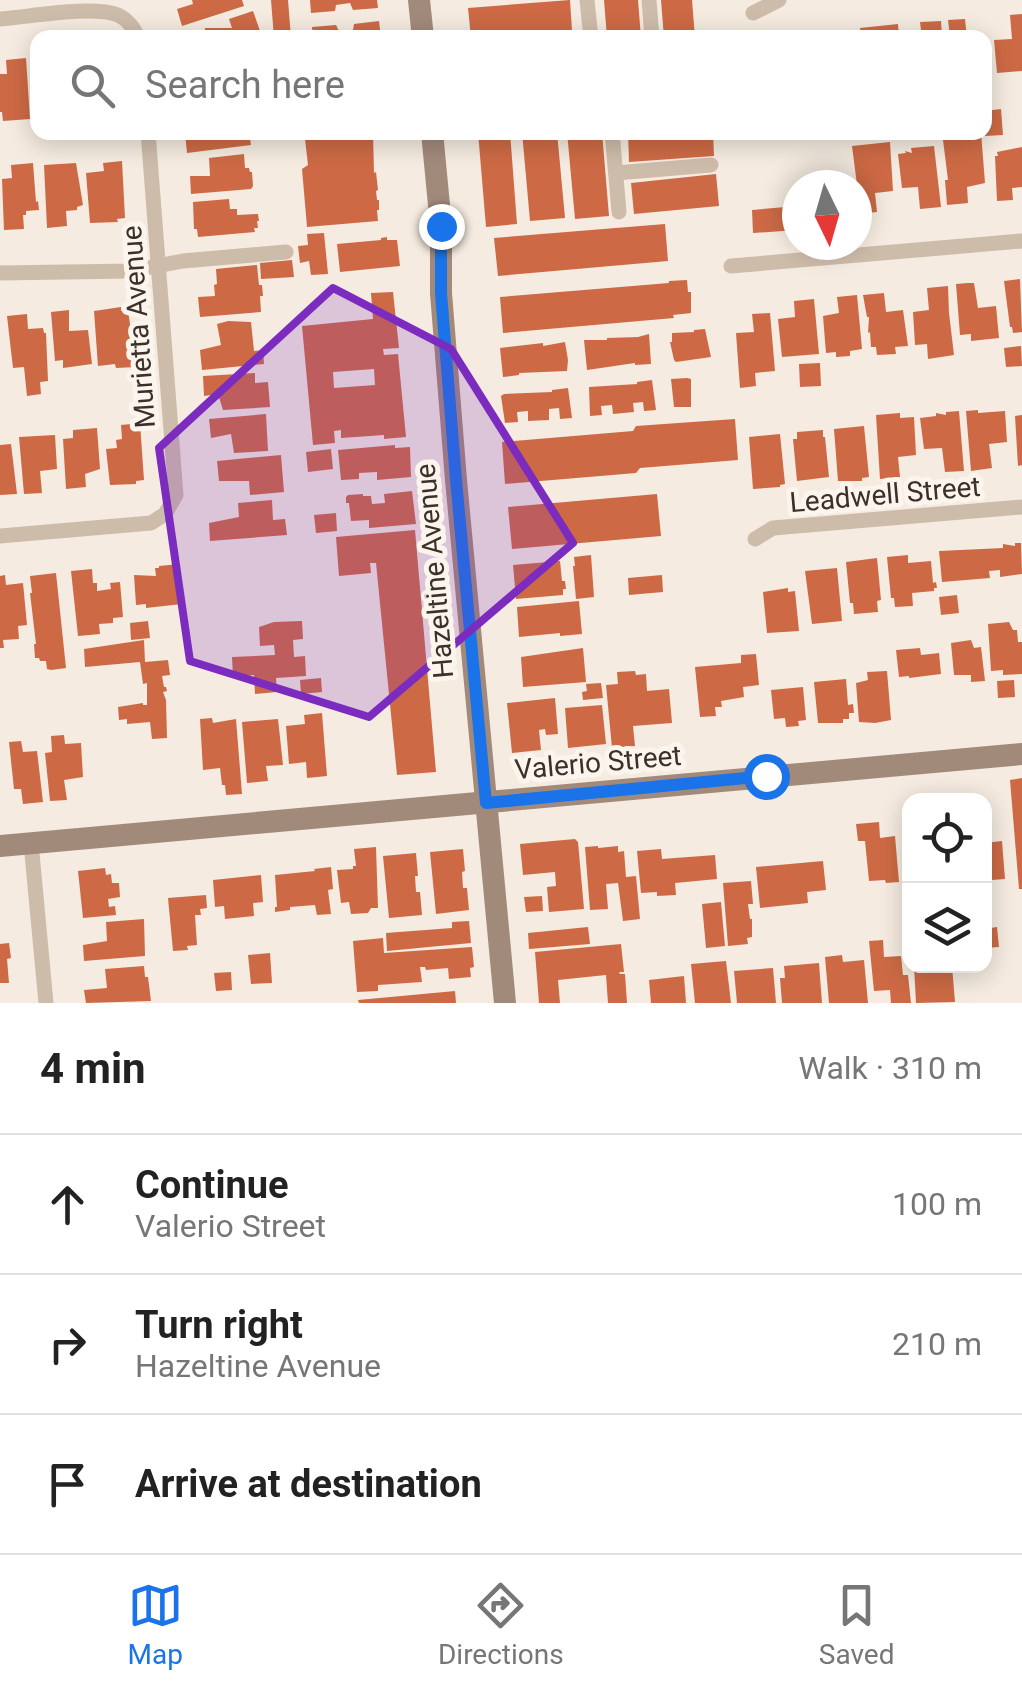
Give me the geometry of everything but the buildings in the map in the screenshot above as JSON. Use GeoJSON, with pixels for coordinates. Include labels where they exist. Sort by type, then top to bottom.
{"type":"FeatureCollection","features":[{"type":"Feature","properties":{"kind":"street"},"geometry":{"type":"LineString","coordinates":[[420,0],[422,30]]}},
{"type":"Feature","properties":{"kind":"street"},"geometry":{"type":"LineString","coordinates":[[587,0],[590,30]]}},
{"type":"Feature","properties":{"kind":"street"},"geometry":{"type":"LineString","coordinates":[[649,0],[651,30]]}},
{"type":"Feature","properties":{"kind":"street"},"geometry":{"type":"LineString","coordinates":[[753,14],[779,0]]}},
{"type":"Feature","properties":{"kind":"street"},"geometry":{"type":"LineString","coordinates":[[0,20],[96,10],[121,16],[135,30]]}},
{"type":"Feature","properties":{"kind":"street","name":"Murietta Avenue"},"geometry":{"type":"LineString","coordinates":[[0,536],[151,523],[166,514],[176,494],[149,140]]}},
{"type":"Feature","properties":{"kind":"street","name":"Hazeltine Avenue"},"geometry":{"type":"LineString","coordinates":[[433,140],[456,480],[505,1003]]}},
{"type":"Feature","properties":{"kind":"street"},"geometry":{"type":"LineString","coordinates":[[613,140],[619,212]]}},
{"type":"Feature","properties":{"kind":"street"},"geometry":{"type":"LineString","coordinates":[[616,173],[711,166]]}},
{"type":"Feature","properties":{"kind":"street"},"geometry":{"type":"LineString","coordinates":[[731,266],[1022,241]]}},
{"type":"Feature","properties":{"kind":"street"},"geometry":{"type":"LineString","coordinates":[[0,273],[131,271],[183,260],[286,252]]}},
{"type":"Feature","properties":{"kind":"street","name":"Leadwell Street"},"geometry":{"type":"LineString","coordinates":[[755,539],[773,528],[1022,507]]}},
{"type":"Feature","properties":{"kind":"street","name":"Valerio Street"},"geometry":{"type":"LineString","coordinates":[[0,846],[1022,754]]}},
{"type":"Feature","properties":{"kind":"street"},"geometry":{"type":"LineString","coordinates":[[31,843],[46,1003]]}},
{"type":"Feature","properties":{"kind":"highlighted area"},"geometry":{"type":"Polygon","coordinates":[[[333,288],[451,349],[573,543],[369,717],[190,661],[159,448],[333,288]]]}},
{"type":"Feature","properties":{"kind":"route"},"geometry":{"type":"LineString","coordinates":[[441,226],[441,293],[486,803],[766,776]]}}]}
